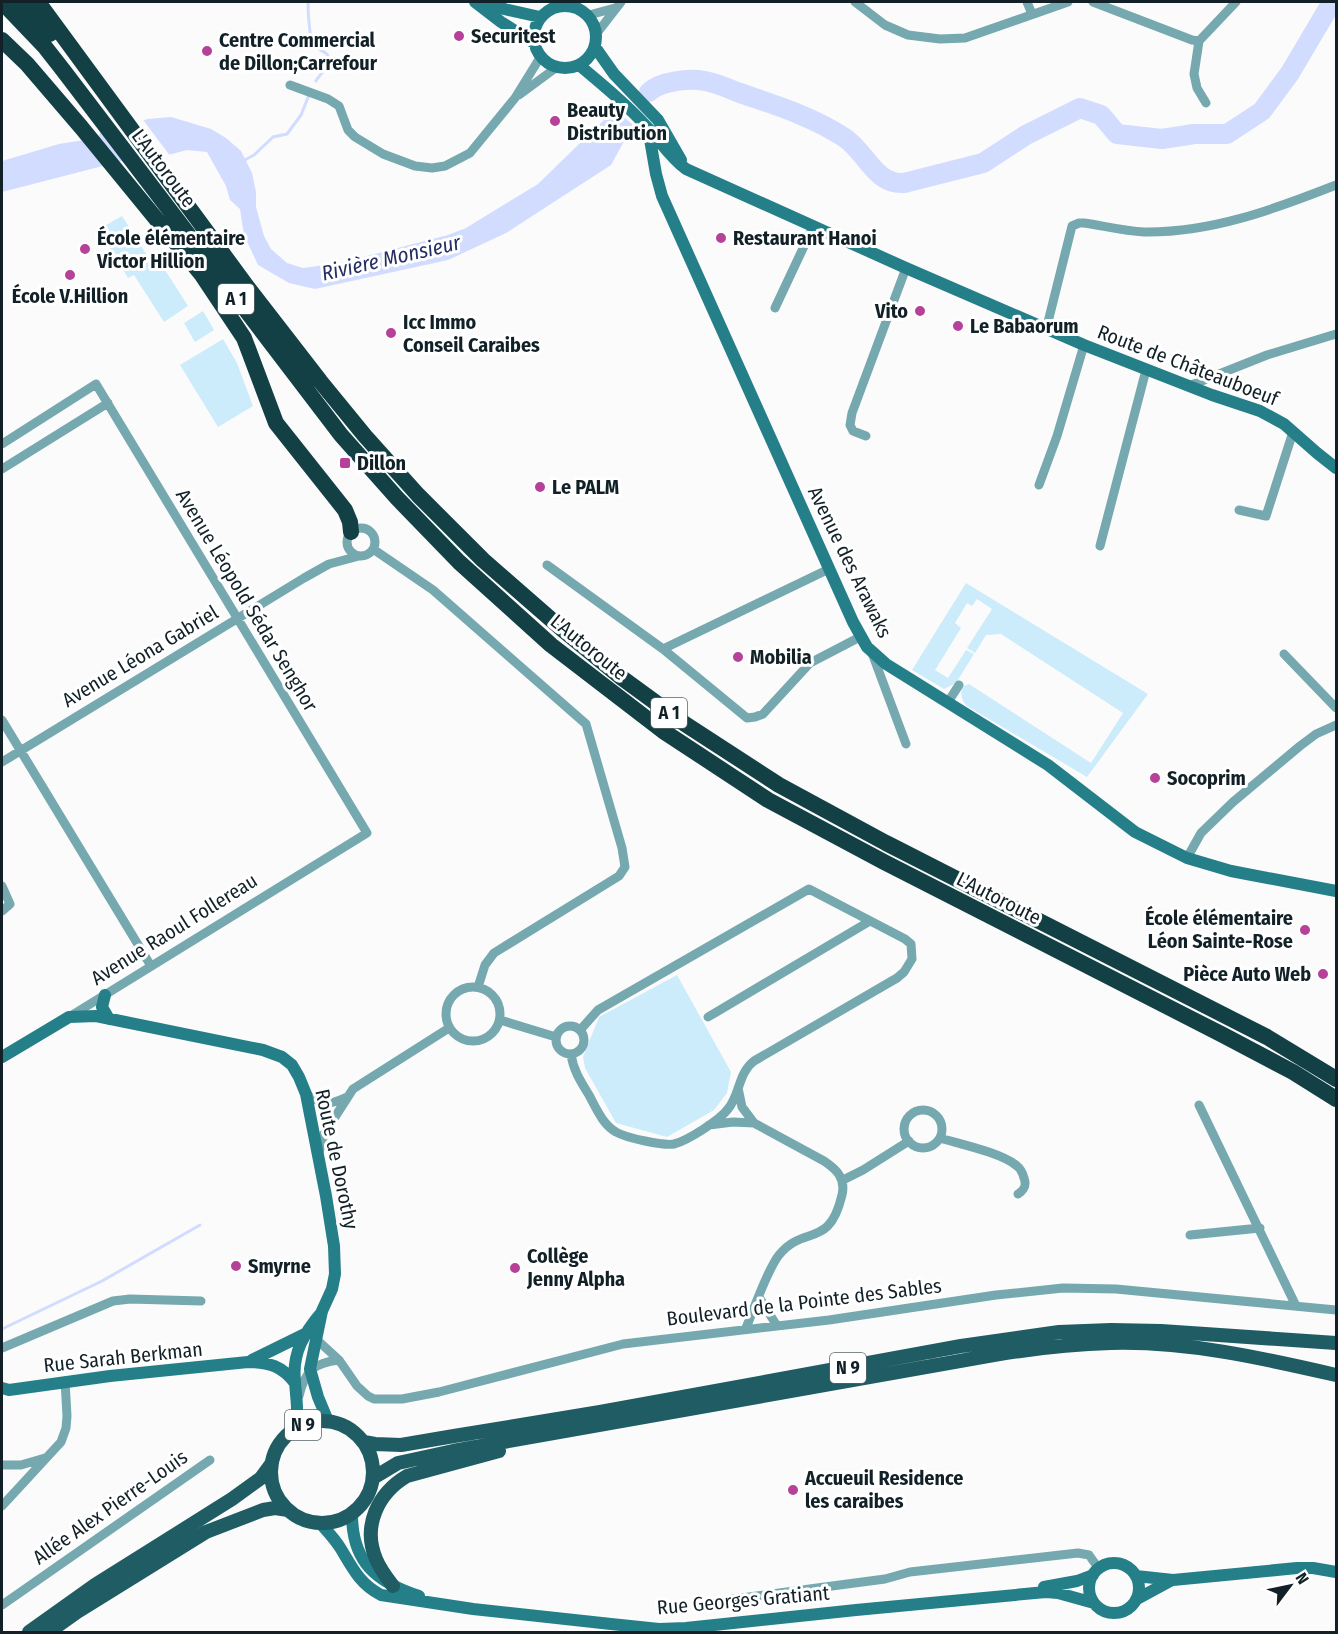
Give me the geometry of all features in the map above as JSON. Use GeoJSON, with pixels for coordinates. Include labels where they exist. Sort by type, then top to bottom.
{"type":"FeatureCollection","features":[{"type":"Feature","properties":{"kind":"highway","name":"L'Autoroute"},"geometry":{"type":"LineString","coordinates":[[2,2],[45,46],[342,435],[459,562],[550,645],[663,731],[768,800],[1293,1072],[1336,1099]]}},
{"type":"Feature","properties":{"kind":"highway","name":"L'Autoroute"},"geometry":{"type":"LineString","coordinates":[[20,2],[118,112],[320,381],[411,486],[483,560],[622,678],[685,724],[779,785],[896,849],[1267,1037],[1336,1079]]}},
{"type":"Feature","properties":{"kind":"highway"},"geometry":{"type":"LineString","coordinates":[[38,2],[118,112]]}},
{"type":"Feature","properties":{"kind":"highway"},"geometry":{"type":"LineString","coordinates":[[2,40],[27,64],[202,275],[342,435]]}},
{"type":"Feature","properties":{"kind":"highway"},"geometry":{"type":"LineString","coordinates":[[202,275],[244,338],[276,423],[345,510],[350,522],[350,540]]}},
{"type":"Feature","properties":{"kind":"highway"},"geometry":{"type":"LineString","coordinates":[[1293,1072],[1336,1107]]}},
{"type":"Feature","properties":{"kind":"main road"},"geometry":{"type":"LineString","coordinates":[[475,2],[540,17]]}},
{"type":"Feature","properties":{"kind":"main road"},"geometry":{"type":"LineString","coordinates":[[490,5],[534,43],[548,63],[556,67],[579,65],[592,54],[597,33],[594,24],[582,8],[556,4],[540,17],[534,34],[534,43]]}},
{"type":"Feature","properties":{"kind":"main road","name":"Route de Châteauboeuf"},"geometry":{"type":"LineString","coordinates":[[595,47],[605,63],[631,92],[665,148],[686,168],[1046,330],[1146,370],[1260,411],[1293,432],[1336,468]]}},
{"type":"Feature","properties":{"kind":"main road","name":"Route de Châteauboeuf"},"geometry":{"type":"LineString","coordinates":[[579,65],[622,102],[665,131],[686,168]]}},
{"type":"Feature","properties":{"kind":"main road","name":"Avenue des Arawaks"},"geometry":{"type":"LineString","coordinates":[[645,118],[662,196],[860,637],[872,653],[885,664],[1048,765],[1135,832],[1188,858],[1231,871],[1336,891]]}},
{"type":"Feature","properties":{"kind":"main road"},"geometry":{"type":"LineString","coordinates":[[658,183],[665,148],[665,131]]}},
{"type":"Feature","properties":{"kind":"main road"},"geometry":{"type":"LineString","coordinates":[[105,995],[102,1007],[109,1019]]}},
{"type":"Feature","properties":{"kind":"main road","name":"Route de Dorothy"},"geometry":{"type":"LineString","coordinates":[[69,1017],[96,1016],[223,1041],[273,1053],[292,1065],[306,1094],[336,1260],[332,1289],[310,1336]]}},
{"type":"Feature","properties":{"kind":"main road","name":"Avenue Raoul Follereau"},"geometry":{"type":"LineString","coordinates":[[2,1057],[69,1017]]}},
{"type":"Feature","properties":{"kind":"main road","name":"N 9"},"geometry":{"type":"LineString","coordinates":[[29,1632],[95,1585],[232,1499],[261,1478],[272,1463],[280,1444],[295,1428],[311,1422],[328,1421],[342,1424],[354,1431],[364,1442],[401,1445],[600,1412],[961,1346],[1059,1332],[1161,1331],[1336,1344]]}},
{"type":"Feature","properties":{"kind":"main road"},"geometry":{"type":"LineString","coordinates":[[248,1362],[310,1336]]}},
{"type":"Feature","properties":{"kind":"main road"},"geometry":{"type":"LineString","coordinates":[[310,1336],[310,1369],[328,1421]]}},
{"type":"Feature","properties":{"kind":"main road"},"geometry":{"type":"LineString","coordinates":[[295,1428],[298,1398],[295,1383],[296,1356],[310,1336]]}},
{"type":"Feature","properties":{"kind":"main road","name":"N 9"},"geometry":{"type":"LineString","coordinates":[[373,1478],[388,1467],[407,1460],[988,1356],[1066,1345],[1154,1344],[1220,1350],[1336,1375]]}},
{"type":"Feature","properties":{"kind":"main road"},"geometry":{"type":"LineString","coordinates":[[248,1362],[271,1363],[285,1372],[295,1383]]}},
{"type":"Feature","properties":{"kind":"main road","name":"Rue Sarah Berkman"},"geometry":{"type":"LineString","coordinates":[[2,1388],[9,1390],[248,1362]]}},
{"type":"Feature","properties":{"kind":"main road"},"geometry":{"type":"LineString","coordinates":[[393,1586],[376,1558],[371,1532],[372,1517],[376,1506],[396,1482],[418,1472],[597,1426]]}},
{"type":"Feature","properties":{"kind":"main road"},"geometry":{"type":"LineString","coordinates":[[49,1632],[87,1605],[206,1532],[263,1510],[275,1508],[288,1510],[297,1517],[320,1523],[342,1520],[352,1514],[366,1498],[373,1478],[370,1453],[364,1442]]}},
{"type":"Feature","properties":{"kind":"main road","name":"N 9"},"geometry":{"type":"LineString","coordinates":[[272,1463],[271,1476],[274,1488],[288,1510]]}},
{"type":"Feature","properties":{"kind":"main road"},"geometry":{"type":"LineString","coordinates":[[352,1514],[352,1525],[362,1558],[374,1574],[407,1596]]}},
{"type":"Feature","properties":{"kind":"main road"},"geometry":{"type":"LineString","coordinates":[[320,1523],[333,1538],[364,1585],[381,1595],[407,1596]]}},
{"type":"Feature","properties":{"kind":"main road"},"geometry":{"type":"LineString","coordinates":[[1046,1589],[1077,1581],[1106,1565],[1119,1564],[1131,1570],[1136,1576],[1139,1584],[1137,1599]]}},
{"type":"Feature","properties":{"kind":"main road"},"geometry":{"type":"LineString","coordinates":[[1136,1576],[1173,1580],[1297,1568],[1336,1572]]}},
{"type":"Feature","properties":{"kind":"main road"},"geometry":{"type":"LineString","coordinates":[[1095,1603],[1090,1589],[1096,1572]]}},
{"type":"Feature","properties":{"kind":"main road"},"geometry":{"type":"LineString","coordinates":[[1046,1589],[1095,1603],[1106,1611],[1119,1612],[1131,1606],[1137,1599],[1173,1580]]}},
{"type":"Feature","properties":{"kind":"main road","name":"Rue Georges Gratiant"},"geometry":{"type":"LineString","coordinates":[[407,1596],[473,1609],[611,1626],[659,1629],[1046,1589]]}},
{"type":"Feature","properties":{"kind":"street"},"geometry":{"type":"LineString","coordinates":[[855,2],[885,25],[908,35],[923,38],[965,38],[1032,14],[1049,4],[1068,2]]}},
{"type":"Feature","properties":{"kind":"street"},"geometry":{"type":"LineString","coordinates":[[1027,2],[1032,14]]}},
{"type":"Feature","properties":{"kind":"street"},"geometry":{"type":"LineString","coordinates":[[1093,2],[1198,41]]}},
{"type":"Feature","properties":{"kind":"street"},"geometry":{"type":"LineString","coordinates":[[1206,103],[1197,88],[1194,74],[1198,41],[1236,2]]}},
{"type":"Feature","properties":{"kind":"street"},"geometry":{"type":"LineString","coordinates":[[582,8],[618,5]]}},
{"type":"Feature","properties":{"kind":"street"},"geometry":{"type":"LineString","coordinates":[[597,33],[618,5]]}},
{"type":"Feature","properties":{"kind":"street"},"geometry":{"type":"LineString","coordinates":[[290,86],[328,99],[339,106],[348,130],[355,137],[383,154],[400,161],[432,168],[445,166],[470,153],[515,98],[541,56]]}},
{"type":"Feature","properties":{"kind":"street"},"geometry":{"type":"LineString","coordinates":[[515,98],[556,67]]}},
{"type":"Feature","properties":{"kind":"street"},"geometry":{"type":"LineString","coordinates":[[1046,330],[1072,226],[1075,224],[1143,232],[1188,229],[1233,221],[1273,209],[1336,185]]}},
{"type":"Feature","properties":{"kind":"street"},"geometry":{"type":"LineString","coordinates":[[775,308],[813,227]]}},
{"type":"Feature","properties":{"kind":"street"},"geometry":{"type":"LineString","coordinates":[[866,436],[853,432],[850,425],[852,413],[906,268]]}},
{"type":"Feature","properties":{"kind":"street"},"geometry":{"type":"LineString","coordinates":[[1189,386],[1267,355],[1336,334]]}},
{"type":"Feature","properties":{"kind":"street"},"geometry":{"type":"LineString","coordinates":[[1040,486],[1084,345]]}},
{"type":"Feature","properties":{"kind":"street"},"geometry":{"type":"LineString","coordinates":[[1100,546],[1146,370]]}},
{"type":"Feature","properties":{"kind":"street","name":"Avenue Léopold Sédar Senghor"},"geometry":{"type":"LineString","coordinates":[[2,444],[96,384],[367,833]]}},
{"type":"Feature","properties":{"kind":"street"},"geometry":{"type":"LineString","coordinates":[[2,469],[108,403]]}},
{"type":"Feature","properties":{"kind":"street"},"geometry":{"type":"LineString","coordinates":[[1239,510],[1266,516],[1293,432]]}},
{"type":"Feature","properties":{"kind":"street"},"geometry":{"type":"LineString","coordinates":[[359,529],[368,531],[374,537],[373,549],[367,555],[359,556],[351,552],[350,540],[359,529]]}},
{"type":"Feature","properties":{"kind":"street","name":"Avenue Léona Gabriel"},"geometry":{"type":"LineString","coordinates":[[329,564],[350,540]]}},
{"type":"Feature","properties":{"kind":"street"},"geometry":{"type":"LineString","coordinates":[[373,549],[433,590],[586,724],[622,849],[625,867],[619,876],[494,953],[485,965],[478,987]]}},
{"type":"Feature","properties":{"kind":"street","name":"Avenue Léona Gabriel"},"geometry":{"type":"LineString","coordinates":[[2,762],[236,618],[329,564],[359,556]]}},
{"type":"Feature","properties":{"kind":"street"},"geometry":{"type":"LineString","coordinates":[[547,565],[663,649],[747,718],[763,714],[810,663],[860,637]]}},
{"type":"Feature","properties":{"kind":"street"},"geometry":{"type":"LineString","coordinates":[[663,649],[829,569]]}},
{"type":"Feature","properties":{"kind":"street"},"geometry":{"type":"LineString","coordinates":[[872,653],[906,744]]}},
{"type":"Feature","properties":{"kind":"street"},"geometry":{"type":"LineString","coordinates":[[1284,654],[1336,708]]}},
{"type":"Feature","properties":{"kind":"street"},"geometry":{"type":"LineString","coordinates":[[948,702],[959,685]]}},
{"type":"Feature","properties":{"kind":"street"},"geometry":{"type":"LineString","coordinates":[[2,720],[151,966]]}},
{"type":"Feature","properties":{"kind":"street"},"geometry":{"type":"LineString","coordinates":[[1188,858],[1201,832],[1233,802],[1299,746],[1316,734],[1336,725]]}},
{"type":"Feature","properties":{"kind":"street","name":"Avenue Raoul Follereau"},"geometry":{"type":"LineString","coordinates":[[69,1017],[367,833]]}},
{"type":"Feature","properties":{"kind":"street"},"geometry":{"type":"LineString","coordinates":[[2,886],[10,903],[2,911]]}},
{"type":"Feature","properties":{"kind":"street"},"geometry":{"type":"LineString","coordinates":[[571,1054],[576,1074],[607,1125],[616,1132],[667,1144],[681,1141],[709,1125],[728,1110],[744,1073],[753,1061],[904,972],[912,959],[911,944],[809,889],[598,1010],[581,1029]]}},
{"type":"Feature","properties":{"kind":"street"},"geometry":{"type":"LineString","coordinates":[[708,1017],[870,921]]}},
{"type":"Feature","properties":{"kind":"street"},"geometry":{"type":"LineString","coordinates":[[465,987],[478,987],[494,995],[501,1012],[500,1020],[490,1036],[473,1042],[455,1035],[449,1028],[446,1012],[452,996],[465,987]]}},
{"type":"Feature","properties":{"kind":"street"},"geometry":{"type":"LineString","coordinates":[[500,1020],[556,1037]]}},
{"type":"Feature","properties":{"kind":"street"},"geometry":{"type":"LineString","coordinates":[[571,1025],[581,1029],[585,1038],[580,1050],[571,1054],[560,1049],[556,1037],[558,1032],[571,1025]]}},
{"type":"Feature","properties":{"kind":"street"},"geometry":{"type":"LineString","coordinates":[[318,1157],[324,1134],[347,1097],[362,1082],[449,1028]]}},
{"type":"Feature","properties":{"kind":"street"},"geometry":{"type":"LineString","coordinates":[[738,1088],[742,1107],[753,1123]]}},
{"type":"Feature","properties":{"kind":"street"},"geometry":{"type":"LineString","coordinates":[[306,1094],[325,1105],[347,1097]]}},
{"type":"Feature","properties":{"kind":"street"},"geometry":{"type":"LineString","coordinates":[[1199,1105],[1296,1305]]}},
{"type":"Feature","properties":{"kind":"street"},"geometry":{"type":"LineString","coordinates":[[918,1111],[931,1112],[940,1120],[942,1132],[936,1143],[925,1148],[913,1145],[909,1141],[904,1129],[908,1118],[918,1111]]}},
{"type":"Feature","properties":{"kind":"street"},"geometry":{"type":"LineString","coordinates":[[709,1125],[733,1122],[753,1123],[824,1161],[834,1168],[843,1180],[844,1187],[834,1220],[818,1233],[792,1243],[784,1249],[777,1258],[746,1328]]}},
{"type":"Feature","properties":{"kind":"street"},"geometry":{"type":"LineString","coordinates":[[940,1138],[987,1152],[1018,1166],[1026,1183],[1018,1194]]}},
{"type":"Feature","properties":{"kind":"street"},"geometry":{"type":"LineString","coordinates":[[843,1180],[864,1170],[909,1141]]}},
{"type":"Feature","properties":{"kind":"street"},"geometry":{"type":"LineString","coordinates":[[1190,1235],[1260,1228]]}},
{"type":"Feature","properties":{"kind":"street","name":"Boulevard de la Pointe des Sables"},"geometry":{"type":"LineString","coordinates":[[310,1336],[339,1360],[357,1386],[368,1396],[374,1399],[402,1399],[440,1392],[623,1344],[1063,1288],[1116,1289],[1336,1310]]}},
{"type":"Feature","properties":{"kind":"street"},"geometry":{"type":"LineString","coordinates":[[759,1297],[777,1326]]}},
{"type":"Feature","properties":{"kind":"street","name":"Rue Sarah Berkman"},"geometry":{"type":"LineString","coordinates":[[2,1348],[113,1301],[129,1299],[201,1301]]}},
{"type":"Feature","properties":{"kind":"street"},"geometry":{"type":"LineString","coordinates":[[298,1398],[310,1369],[329,1361],[339,1360]]}},
{"type":"Feature","properties":{"kind":"street"},"geometry":{"type":"LineString","coordinates":[[2,1506],[61,1442],[66,1428],[65,1382]]}},
{"type":"Feature","properties":{"kind":"street"},"geometry":{"type":"LineString","coordinates":[[2,1465],[21,1465],[47,1457]]}},
{"type":"Feature","properties":{"kind":"street","name":"Allée Alex Pierre-Louis"},"geometry":{"type":"LineString","coordinates":[[2,1605],[210,1460]]}},
{"type":"Feature","properties":{"kind":"street"},"geometry":{"type":"LineString","coordinates":[[726,1600],[885,1579],[910,1572],[1071,1553],[1089,1555],[1096,1572]]}},
{"type":"Feature","properties":{"kind":"shaded area"},"geometry":{"type":"Polygon","coordinates":[[[122,216],[152,263],[158,259],[188,306],[164,322],[134,275],[128,278],[99,229],[122,216]]]}},
{"type":"Feature","properties":{"kind":"shaded area"},"geometry":{"type":"Polygon","coordinates":[[[203,311],[214,330],[195,342],[184,323],[203,311]]]}},
{"type":"Feature","properties":{"kind":"shaded area"},"geometry":{"type":"Polygon","coordinates":[[[223,339],[237,363],[253,406],[218,427],[180,365],[223,339]]]}},
{"type":"Feature","properties":{"kind":"shaded area"},"geometry":{"type":"Polygon","coordinates":[[[966,583],[1148,694],[1087,777],[967,706],[964,702],[962,687],[969,684],[1091,763],[1123,713],[1001,634],[986,635],[975,653],[967,648],[992,609],[977,599],[972,606],[967,603],[955,623],[961,628],[935,670],[948,678],[966,650],[974,654],[956,683],[944,689],[912,670],[966,583]]]}},
{"type":"Feature","properties":{"kind":"shaded area"},"geometry":{"type":"Polygon","coordinates":[[[677,975],[731,1072],[727,1093],[714,1110],[667,1137],[616,1123],[585,1068],[583,1057],[599,1017],[677,975]]]}},
{"type":"Feature","properties":{"kind":"water"},"geometry":{"type":"Polygon","coordinates":[[[615,109],[633,125],[611,165],[506,233],[448,260],[315,289],[289,283],[258,265],[244,235],[240,209],[230,200],[226,186],[207,152],[187,150],[153,159],[122,161],[2,192],[2,161],[59,144],[97,138],[101,132],[148,119],[171,117],[211,129],[241,151],[252,173],[256,207],[264,236],[271,249],[287,263],[303,268],[340,263],[448,235],[466,228],[538,184],[615,109]]]}},
{"type":"Feature","properties":{"kind":"pier"},"geometry":{"type":"Polygon","coordinates":[[[141,117],[171,157],[124,162],[100,129],[141,117]]]}},
{"type":"Feature","properties":{"kind":"waterway"},"geometry":{"type":"LineString","coordinates":[[308,2],[312,41],[329,58],[327,66],[316,81]]}},
{"type":"Feature","properties":{"kind":"waterway","name":"Rivière Monsieur"},"geometry":{"type":"LineString","coordinates":[[649,92],[668,83],[698,80],[794,112],[845,138],[886,179],[904,183],[983,163],[1026,135],[1080,108],[1101,115],[1117,134],[1162,139],[1194,134],[1227,134],[1262,111],[1290,73],[1332,2]]}},
{"type":"Feature","properties":{"kind":"waterway"},"geometry":{"type":"LineString","coordinates":[[243,161],[254,155],[273,137],[287,134],[301,115],[309,95]]}},
{"type":"Feature","properties":{"kind":"waterway"},"geometry":{"type":"LineString","coordinates":[[2,1329],[102,1281],[200,1225]]}},
{"type":"Feature","properties":{"kind":"place","name":"Securitest"},"geometry":{"type":"Point","coordinates":[459,36]}},
{"type":"Feature","properties":{"kind":"place","name":"Centre Commercial de Dillon;Carrefour"},"geometry":{"type":"Point","coordinates":[207,51]}},
{"type":"Feature","properties":{"kind":"place","name":"Beauty Distribution"},"geometry":{"type":"Point","coordinates":[555,121]}},
{"type":"Feature","properties":{"kind":"place","name":"Restaurant Hanoi"},"geometry":{"type":"Point","coordinates":[721,238]}},
{"type":"Feature","properties":{"kind":"place","name":"École élémentaire Victor Hillion"},"geometry":{"type":"Point","coordinates":[85,249]}},
{"type":"Feature","properties":{"kind":"place","name":"École V.Hillion"},"geometry":{"type":"Point","coordinates":[70,275]}},
{"type":"Feature","properties":{"kind":"place","name":"Vito"},"geometry":{"type":"Point","coordinates":[920,311]}},
{"type":"Feature","properties":{"kind":"place","name":"Le Babaorum"},"geometry":{"type":"Point","coordinates":[958,326]}},
{"type":"Feature","properties":{"kind":"place","name":"Icc Immo Conseil Caraibes"},"geometry":{"type":"Point","coordinates":[391,333]}},
{"type":"Feature","properties":{"kind":"place","name":"Dillon"},"geometry":{"type":"Point","coordinates":[345,463]}},
{"type":"Feature","properties":{"kind":"place","name":"Le PALM"},"geometry":{"type":"Point","coordinates":[540,487]}},
{"type":"Feature","properties":{"kind":"place","name":"Mobilia"},"geometry":{"type":"Point","coordinates":[738,657]}},
{"type":"Feature","properties":{"kind":"place","name":"Socoprim"},"geometry":{"type":"Point","coordinates":[1155,778]}},
{"type":"Feature","properties":{"kind":"place","name":"École élémentaire Léon Sainte-Rose"},"geometry":{"type":"Point","coordinates":[1305,930]}},
{"type":"Feature","properties":{"kind":"place","name":"Pièce Auto Web"},"geometry":{"type":"Point","coordinates":[1323,974]}},
{"type":"Feature","properties":{"kind":"place","name":"Smyrne"},"geometry":{"type":"Point","coordinates":[236,1266]}},
{"type":"Feature","properties":{"kind":"place","name":"Collège Jenny Alpha"},"geometry":{"type":"Point","coordinates":[515,1268]}},
{"type":"Feature","properties":{"kind":"place","name":"Accueuil Residence les caraibes"},"geometry":{"type":"Point","coordinates":[793,1490]}}]}
